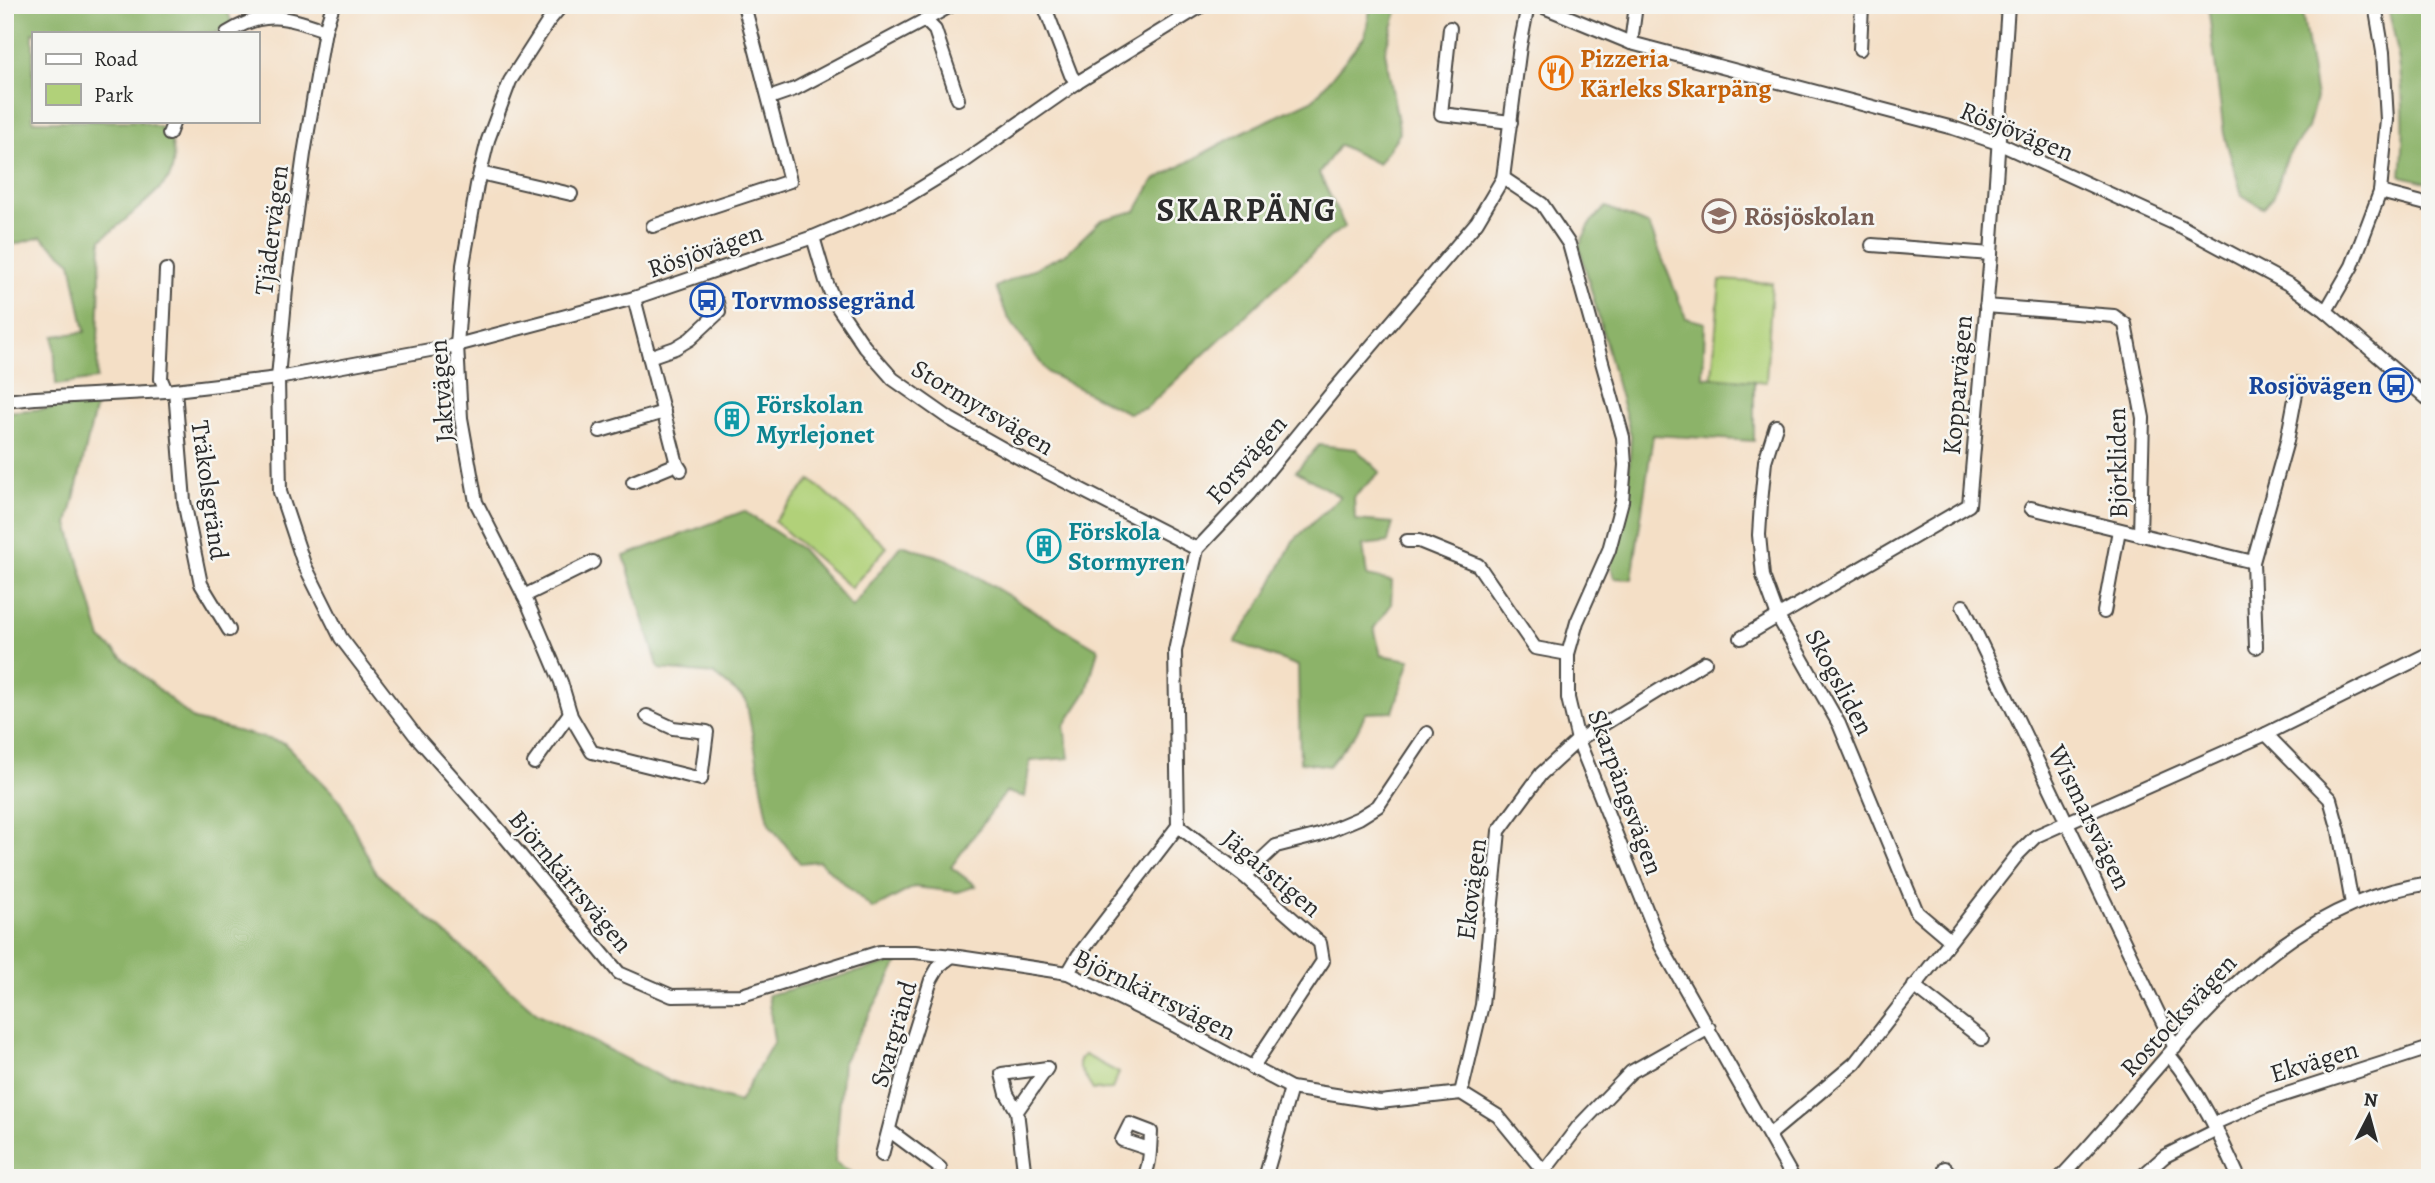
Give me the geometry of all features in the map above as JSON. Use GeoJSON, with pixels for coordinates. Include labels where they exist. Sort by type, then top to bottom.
{"type":"FeatureCollection","features":[{"type":"Feature","properties":{"kind":"street","name":"Tjädervägen"},"geometry":{"type":"LineString","coordinates":[[278,378],[287,278],[304,153],[325,30],[333,5]]}},
{"type":"Feature","properties":{"kind":"street","name":"Jaktvägen"},"geometry":{"type":"LineString","coordinates":[[562,5],[510,81],[488,141],[480,173],[463,265],[457,345],[461,418],[477,502],[524,596],[561,682],[570,713],[592,752],[701,779],[706,732],[673,727],[647,716]]}},
{"type":"Feature","properties":{"kind":"street"},"geometry":{"type":"LineString","coordinates":[[653,226],[790,181],[744,5]]}},
{"type":"Feature","properties":{"kind":"street"},"geometry":{"type":"LineString","coordinates":[[769,98],[795,89],[952,5]]}},
{"type":"Feature","properties":{"kind":"street"},"geometry":{"type":"LineString","coordinates":[[1044,5],[1071,75],[1077,83]]}},
{"type":"Feature","properties":{"kind":"street","name":"Rösjövägen"},"geometry":{"type":"LineString","coordinates":[[5,401],[170,391],[278,378],[457,345],[634,298],[813,237],[904,200],[1077,83],[1203,5]]}},
{"type":"Feature","properties":{"kind":"street","name":"Forsvägen"},"geometry":{"type":"LineString","coordinates":[[1197,549],[1249,494],[1477,222],[1503,178],[1528,5]]}},
{"type":"Feature","properties":{"kind":"street","name":"Rösjövägen"},"geometry":{"type":"LineString","coordinates":[[1539,5],[1631,43],[1953,128],[1998,143],[2182,227],[2291,285],[2326,311],[2430,401]]}},
{"type":"Feature","properties":{"kind":"street"},"geometry":{"type":"LineString","coordinates":[[1631,43],[1636,5]]}},
{"type":"Feature","properties":{"kind":"street"},"geometry":{"type":"LineString","coordinates":[[1860,49],[1862,5]]}},
{"type":"Feature","properties":{"kind":"street","name":"Kopparvägen"},"geometry":{"type":"LineString","coordinates":[[1741,638],[1969,505],[1991,254],[2008,5]]}},
{"type":"Feature","properties":{"kind":"street"},"geometry":{"type":"LineString","coordinates":[[2326,311],[2352,265],[2380,192],[2387,120],[2384,52],[2375,5]]}},
{"type":"Feature","properties":{"kind":"street"},"geometry":{"type":"LineString","coordinates":[[229,32],[253,20],[286,17],[325,30]]}},
{"type":"Feature","properties":{"kind":"street"},"geometry":{"type":"LineString","coordinates":[[925,20],[935,30],[958,99]]}},
{"type":"Feature","properties":{"kind":"street"},"geometry":{"type":"LineString","coordinates":[[1450,29],[1441,114],[1511,122]]}},
{"type":"Feature","properties":{"kind":"street"},"geometry":{"type":"LineString","coordinates":[[169,134],[174,122]]}},
{"type":"Feature","properties":{"kind":"street"},"geometry":{"type":"LineString","coordinates":[[480,173],[571,194]]}},
{"type":"Feature","properties":{"kind":"street","name":"Skarpängsvägen"},"geometry":{"type":"LineString","coordinates":[[1503,178],[1542,204],[1569,244],[1623,437],[1625,465],[1622,501],[1609,550],[1577,622],[1568,654],[1569,698],[1578,740],[1661,946],[1793,1178]]}},
{"type":"Feature","properties":{"kind":"street"},"geometry":{"type":"LineString","coordinates":[[2380,192],[2430,205]]}},
{"type":"Feature","properties":{"kind":"street","name":"Stormyrsvägen"},"geometry":{"type":"LineString","coordinates":[[813,237],[835,303],[864,346],[893,379],[950,419],[1025,461],[1197,549]]}},
{"type":"Feature","properties":{"kind":"street"},"geometry":{"type":"LineString","coordinates":[[1872,246],[1991,254]]}},
{"type":"Feature","properties":{"kind":"street"},"geometry":{"type":"LineString","coordinates":[[166,270],[161,379],[170,391]]}},
{"type":"Feature","properties":{"kind":"street"},"geometry":{"type":"LineString","coordinates":[[633,482],[679,467],[634,298]]}},
{"type":"Feature","properties":{"kind":"street"},"geometry":{"type":"LineString","coordinates":[[649,358],[690,339],[719,312],[717,302]]}},
{"type":"Feature","properties":{"kind":"street","name":"Björkliden"},"geometry":{"type":"LineString","coordinates":[[1986,306],[2114,316],[2125,324],[2143,418],[2140,535]]}},
{"type":"Feature","properties":{"kind":"street","name":"Björnkärrsvägen"},"geometry":{"type":"LineString","coordinates":[[278,378],[280,492],[304,564],[341,638],[413,733],[619,973],[672,996],[742,995],[880,952],[952,956],[1068,973],[1170,1023],[1291,1088],[1380,1102],[1461,1093]]}},
{"type":"Feature","properties":{"kind":"street"},"geometry":{"type":"LineString","coordinates":[[2256,648],[2253,562],[2287,441],[2298,383]]}},
{"type":"Feature","properties":{"kind":"street","name":"Träkolsgränd"},"geometry":{"type":"LineString","coordinates":[[170,391],[184,500],[201,584],[229,630]]}},
{"type":"Feature","properties":{"kind":"street"},"geometry":{"type":"LineString","coordinates":[[600,431],[664,412]]}},
{"type":"Feature","properties":{"kind":"street","name":"Skogsliden"},"geometry":{"type":"LineString","coordinates":[[1776,426],[1765,461],[1759,535],[1763,576],[1778,617],[1839,724],[1917,912],[1950,940]]}},
{"type":"Feature","properties":{"kind":"street","name":"Björkliden"},"geometry":{"type":"LineString","coordinates":[[2031,508],[2253,562]]}},
{"type":"Feature","properties":{"kind":"street","name":"Björkliden"},"geometry":{"type":"LineString","coordinates":[[2104,612],[2119,530]]}},
{"type":"Feature","properties":{"kind":"street"},"geometry":{"type":"LineString","coordinates":[[1407,541],[1419,541],[1478,565],[1535,648],[1568,654]]}},
{"type":"Feature","properties":{"kind":"street"},"geometry":{"type":"LineString","coordinates":[[1068,973],[1178,826],[1175,651],[1197,549]]}},
{"type":"Feature","properties":{"kind":"street"},"geometry":{"type":"LineString","coordinates":[[524,596],[593,562]]}},
{"type":"Feature","properties":{"kind":"street","name":"Wismarsvägen"},"geometry":{"type":"LineString","coordinates":[[1963,606],[2067,821],[2172,1051],[2216,1127],[2239,1178]]}},
{"type":"Feature","properties":{"kind":"street"},"geometry":{"type":"LineString","coordinates":[[1769,1135],[1855,1063],[2018,854],[2036,836],[2266,734],[2430,653]]}},
{"type":"Feature","properties":{"kind":"street","name":"Ekovägen"},"geometry":{"type":"LineString","coordinates":[[1461,1093],[1482,1005],[1499,831],[1541,774],[1578,740],[1705,662]]}},
{"type":"Feature","properties":{"kind":"street"},"geometry":{"type":"LineString","coordinates":[[534,763],[570,713]]}},
{"type":"Feature","properties":{"kind":"street"},"geometry":{"type":"LineString","coordinates":[[1244,876],[1276,846],[1320,835],[1359,818],[1378,806],[1427,733]]}},
{"type":"Feature","properties":{"kind":"street"},"geometry":{"type":"LineString","coordinates":[[2266,734],[2330,799],[2339,831],[2352,904]]}},
{"type":"Feature","properties":{"kind":"street","name":"Jägarstigen"},"geometry":{"type":"LineString","coordinates":[[1178,826],[1244,876],[1320,943],[1323,961],[1252,1068]]}},
{"type":"Feature","properties":{"kind":"street","name":"Rostocksvägen"},"geometry":{"type":"LineString","coordinates":[[2060,1178],[2094,1143],[2212,1004],[2260,961],[2297,935],[2352,904],[2430,883]]}},
{"type":"Feature","properties":{"kind":"street","name":"Svargränd"},"geometry":{"type":"LineString","coordinates":[[882,1155],[931,980],[939,966],[952,956]]}},
{"type":"Feature","properties":{"kind":"street"},"geometry":{"type":"LineString","coordinates":[[1914,986],[1982,1039]]}},
{"type":"Feature","properties":{"kind":"street"},"geometry":{"type":"LineString","coordinates":[[1461,1093],[1498,1116],[1547,1174],[1578,1127],[1631,1072],[1709,1028]]}},
{"type":"Feature","properties":{"kind":"street","name":"Ekvägen"},"geometry":{"type":"LineString","coordinates":[[2140,1178],[2165,1156],[2265,1101],[2430,1048]]}},
{"type":"Feature","properties":{"kind":"street"},"geometry":{"type":"LineString","coordinates":[[1265,1178],[1291,1088]]}},
{"type":"Feature","properties":{"kind":"street"},"geometry":{"type":"LineString","coordinates":[[1017,1111],[1025,1178]]}},
{"type":"Feature","properties":{"kind":"street"},"geometry":{"type":"LineString","coordinates":[[890,1131],[940,1168]]}},
{"type":"Feature","properties":{"kind":"street"},"geometry":{"type":"LineString","coordinates":[[1143,1178],[1147,1171],[1149,1149]]}},
{"type":"Feature","properties":{"kind":"street"},"geometry":{"type":"LineString","coordinates":[[1945,1168],[1954,1178]]}},
{"type":"Feature","properties":{"kind":"green space"},"geometry":{"type":"Polygon","coordinates":[[[5,5],[225,5],[232,23],[218,32],[32,32],[32,122],[142,122],[166,129],[172,146],[173,165],[166,182],[101,239],[97,379],[56,385],[54,336],[85,332],[71,262],[41,237],[5,247],[5,5]]]}},
{"type":"Feature","properties":{"kind":"green space"},"geometry":{"type":"Polygon","coordinates":[[[1371,5],[1399,5],[1385,51],[1400,133],[1378,164],[1340,145],[1319,173],[1345,227],[1331,236],[1146,408],[1128,413],[1048,373],[1007,316],[996,287],[1067,253],[1101,220],[1136,211],[1153,181],[1241,133],[1314,99],[1365,36],[1371,5]]]}},
{"type":"Feature","properties":{"kind":"green space"},"geometry":{"type":"Polygon","coordinates":[[[2208,5],[2301,5],[2316,98],[2308,128],[2286,158],[2274,196],[2263,208],[2242,195],[2224,134],[2208,5]]]}},
{"type":"Feature","properties":{"kind":"green space"},"geometry":{"type":"Polygon","coordinates":[[[2387,5],[2430,5],[2430,183],[2401,176],[2404,132],[2402,90],[2397,47],[2387,5]]]}},
{"type":"Feature","properties":{"kind":"green space"},"geometry":{"type":"Polygon","coordinates":[[[1606,207],[1649,225],[1686,318],[1705,323],[1703,377],[1754,381],[1754,441],[1653,435],[1632,579],[1614,578],[1610,562],[1628,488],[1631,435],[1579,246],[1591,222],[1606,207]]]}},
{"type":"Feature","properties":{"kind":"green space"},"geometry":{"type":"Polygon","coordinates":[[[1720,280],[1772,283],[1766,382],[1712,377],[1720,280]]]}},
{"type":"Feature","properties":{"kind":"green space"},"geometry":{"type":"Polygon","coordinates":[[[96,405],[68,524],[101,639],[194,720],[284,743],[339,799],[376,873],[537,1013],[667,1080],[739,1102],[774,1041],[768,995],[899,961],[843,1062],[835,1162],[860,1178],[5,1178],[5,412],[96,405]]]}},
{"type":"Feature","properties":{"kind":"green space"},"geometry":{"type":"Polygon","coordinates":[[[1319,445],[1356,449],[1380,472],[1354,497],[1355,520],[1393,523],[1388,542],[1363,545],[1367,576],[1392,581],[1391,605],[1374,628],[1381,655],[1410,660],[1393,712],[1366,713],[1356,733],[1329,766],[1300,762],[1298,666],[1235,642],[1267,593],[1293,541],[1340,497],[1296,471],[1319,445]]]}},
{"type":"Feature","properties":{"kind":"green space"},"geometry":{"type":"Polygon","coordinates":[[[811,480],[887,547],[851,588],[774,521],[811,480]]]}},
{"type":"Feature","properties":{"kind":"green space"},"geometry":{"type":"Polygon","coordinates":[[[744,511],[801,549],[852,607],[901,545],[947,559],[1098,649],[1087,691],[1064,726],[1069,758],[1030,761],[1025,797],[1006,792],[951,867],[976,886],[958,892],[914,887],[873,909],[819,861],[800,863],[769,824],[746,700],[714,674],[659,669],[624,556],[744,511]]]}},
{"type":"Feature","properties":{"kind":"green space"},"geometry":{"type":"Polygon","coordinates":[[[1085,1055],[1119,1073],[1112,1089],[1093,1090],[1079,1067],[1079,1059],[1085,1055]]]}},
{"type":"Feature","properties":{"kind":"place","name":"Pizzeria Kärleks Skarpäng"},"geometry":{"type":"Point","coordinates":[1556,73]}},
{"type":"Feature","properties":{"kind":"place","name":"Rösjöskolan"},"geometry":{"type":"Point","coordinates":[1719,216]}},
{"type":"Feature","properties":{"kind":"place","name":"Torvmossegränd"},"geometry":{"type":"Point","coordinates":[707,300]}},
{"type":"Feature","properties":{"kind":"place","name":"Rosjövägen"},"geometry":{"type":"Point","coordinates":[2396,385]}},
{"type":"Feature","properties":{"kind":"place","name":"Förskolan Myrlejonet"},"geometry":{"type":"Point","coordinates":[732,419]}},
{"type":"Feature","properties":{"kind":"place","name":"Förskola Stormyren"},"geometry":{"type":"Point","coordinates":[1044,546]}},
{"type":"Feature","properties":{"kind":"district","name":"SKARPÄNG"},"geometry":{"type":"Point","coordinates":[1247,209]}}]}
